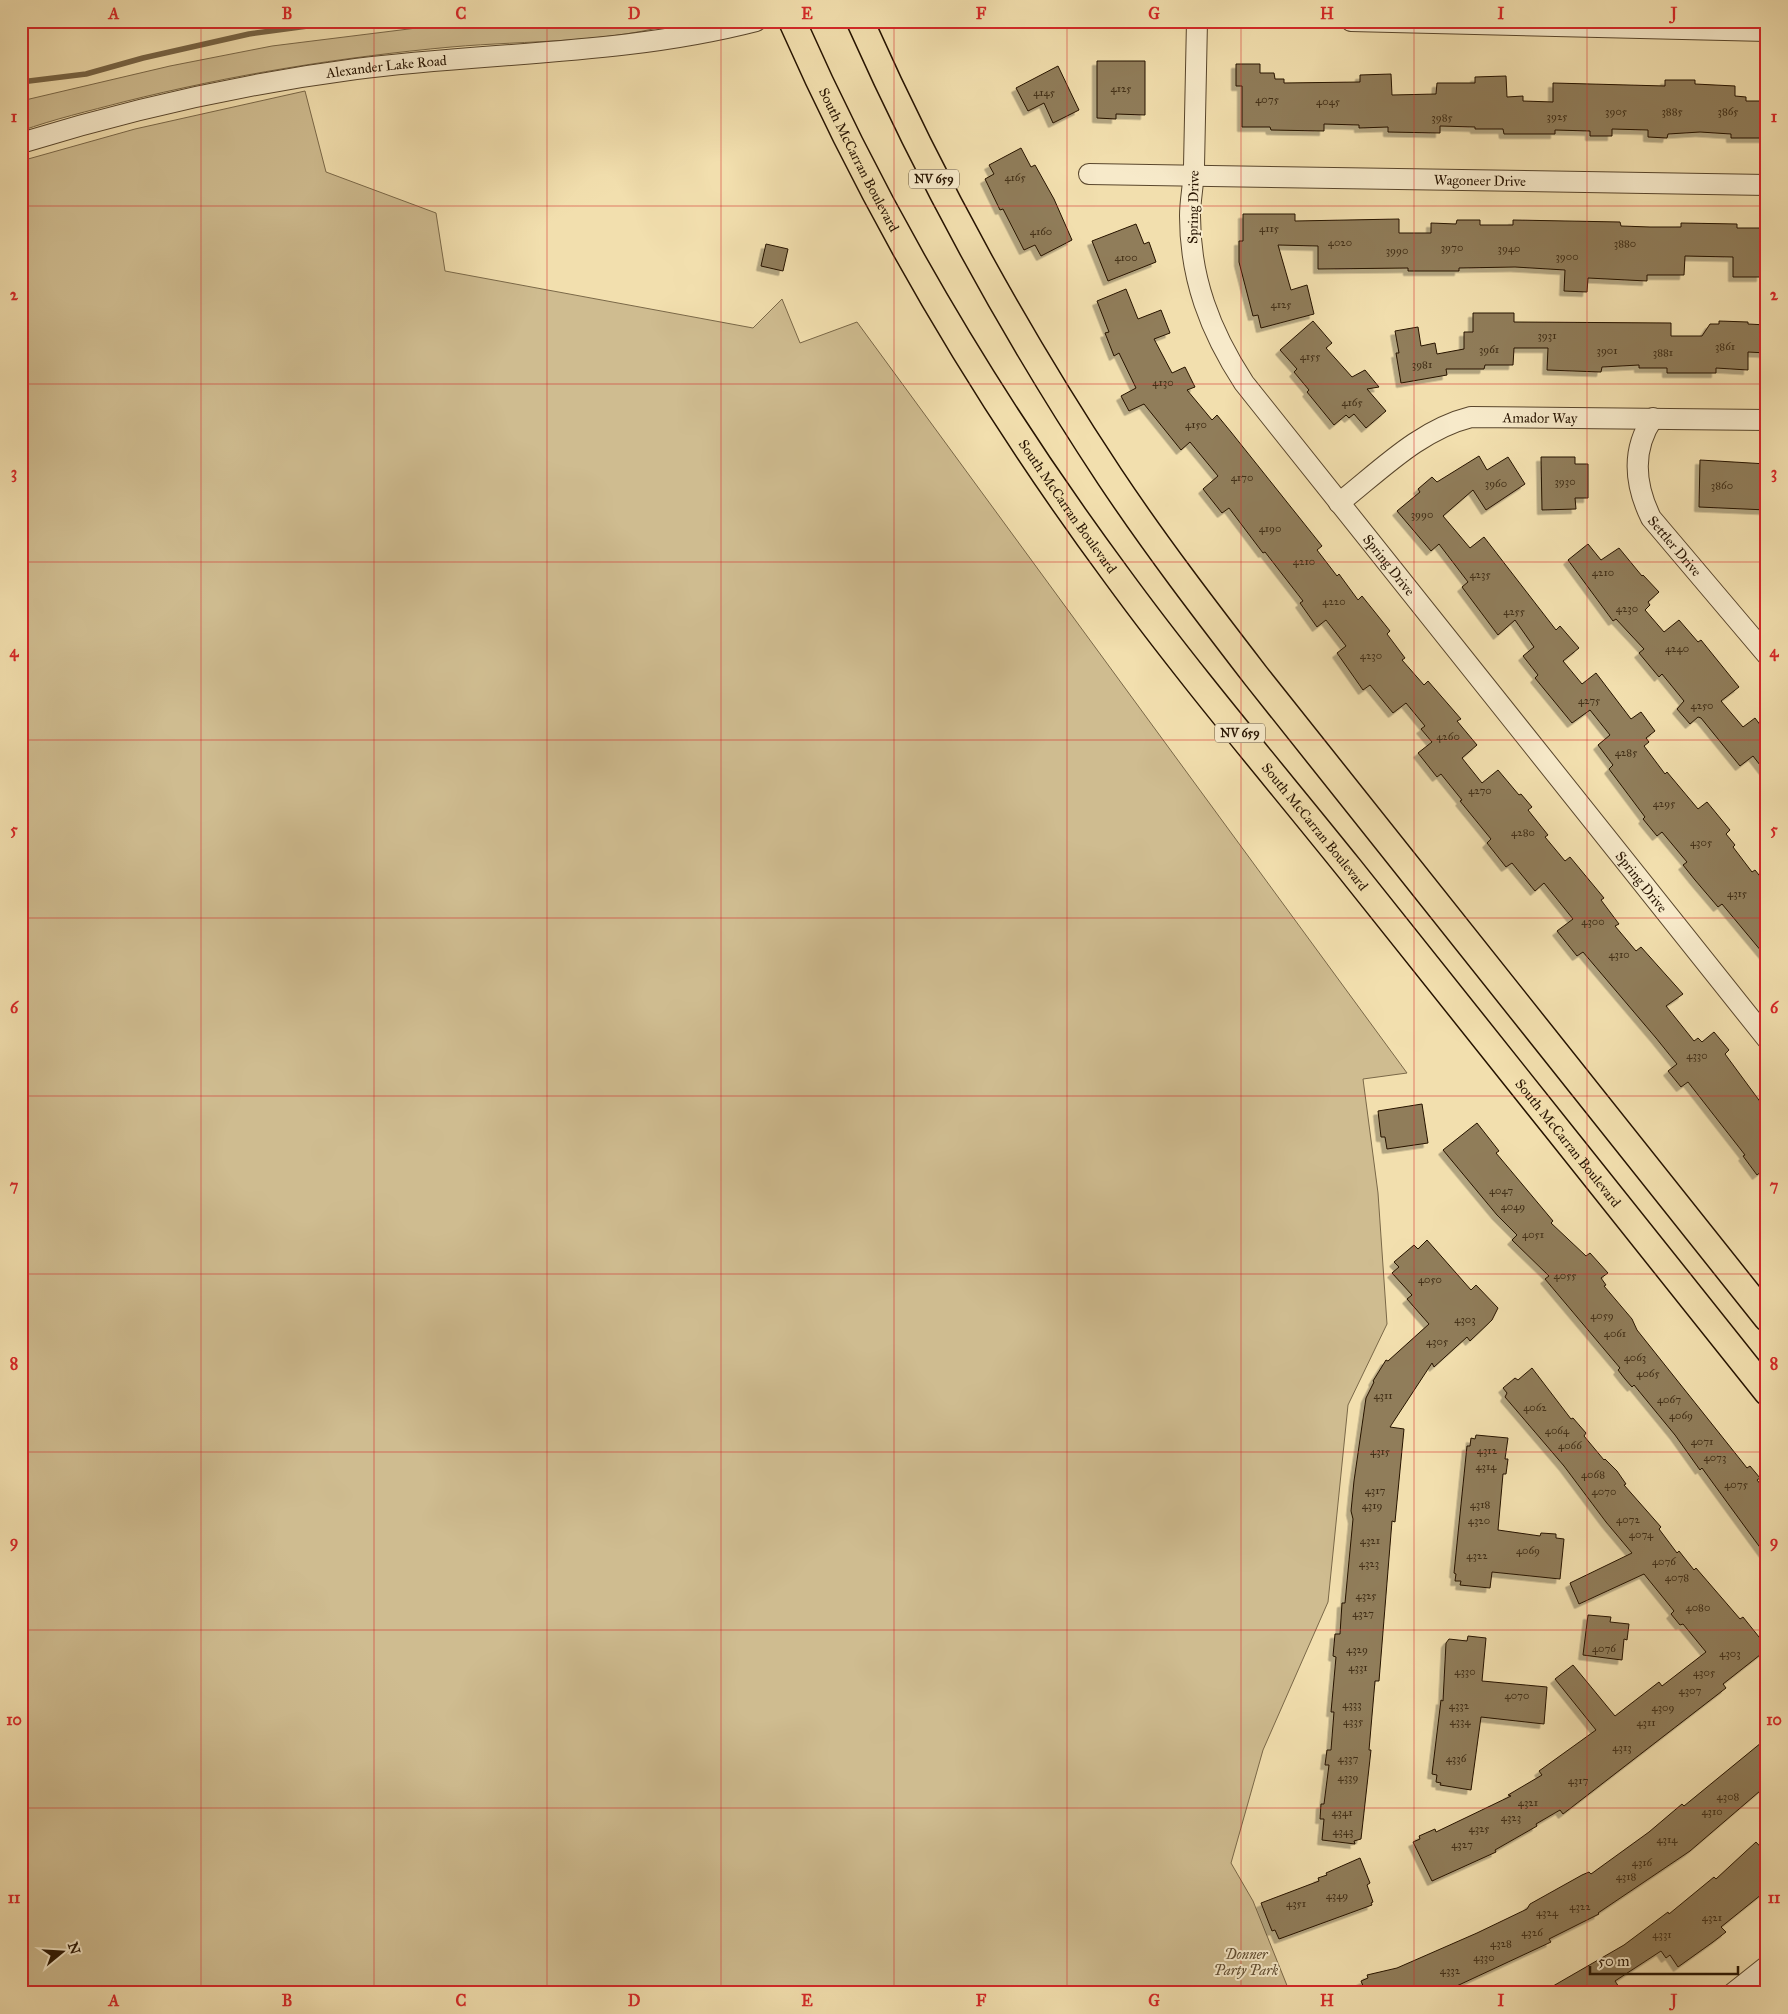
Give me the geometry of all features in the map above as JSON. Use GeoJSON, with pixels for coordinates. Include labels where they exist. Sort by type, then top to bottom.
{"type":"FeatureCollection","features":[{"type":"Feature","properties":{"kind":"main road","name":"South McCarran Boulevard"},"geometry":{"type":"LineString","coordinates":[[792,21],[823,92],[871,188],[931,298],[1003,412],[1117,576],[1767,1392]]}},
{"type":"Feature","properties":{"kind":"main road","name":"NV 659"},"geometry":{"type":"LineString","coordinates":[[860,21],[942,194],[1018,332],[1110,478],[1183,581],[1256,676],[1767,1318]]}},
{"type":"Feature","properties":{"kind":"street","name":"Alexander Lake Road"},"geometry":{"type":"LineString","coordinates":[[21,143],[157,105],[285,79],[403,64],[647,44],[756,21]]}},
{"type":"Feature","properties":{"kind":"street","name":"Spring Drive"},"geometry":{"type":"LineString","coordinates":[[1197,21],[1194,175],[1190,214],[1191,248],[1197,284],[1208,317],[1224,352],[1244,383],[1767,1039]]}},
{"type":"Feature","properties":{"kind":"street"},"geometry":{"type":"LineString","coordinates":[[1351,21],[1767,31]]}},
{"type":"Feature","properties":{"kind":"street","name":"Wagoneer Drive"},"geometry":{"type":"LineString","coordinates":[[1089,174],[1767,185]]}},
{"type":"Feature","properties":{"kind":"street","name":"Amador Way"},"geometry":{"type":"LineString","coordinates":[[1339,503],[1429,432],[1449,422],[1471,417],[1767,420]]}},
{"type":"Feature","properties":{"kind":"street","name":"Settler Drive"},"geometry":{"type":"LineString","coordinates":[[1653,418],[1641,442],[1637,461],[1638,481],[1642,500],[1651,518],[1767,655]]}},
{"type":"Feature","properties":{"kind":"street"},"geometry":{"type":"LineString","coordinates":[[1733,1993],[1767,1966]]}},
{"type":"Feature","properties":{"kind":"green space"},"geometry":{"type":"Polygon","coordinates":[[[473,21],[684,21],[627,34],[410,51],[286,68],[164,92],[72,115],[21,131],[21,101],[170,66],[272,46],[473,21]]]}},
{"type":"Feature","properties":{"kind":"green space","name":"Donner Party Park"},"geometry":{"type":"Polygon","coordinates":[[[305,91],[326,172],[436,213],[445,271],[753,328],[782,299],[800,343],[857,322],[1407,1073],[1363,1079],[1378,1193],[1387,1324],[1348,1405],[1328,1602],[1263,1750],[1231,1863],[1253,1901],[1290,1993],[21,1993],[21,161],[135,129],[305,91]]]}},
{"type":"Feature","properties":{"kind":"building"},"geometry":{"type":"Polygon","coordinates":[[[1097,61],[1145,61],[1145,115],[1116,114],[1116,119],[1097,118],[1097,61]]]}},
{"type":"Feature","properties":{"kind":"building"},"geometry":{"type":"Polygon","coordinates":[[[1236,64],[1260,64],[1260,73],[1274,73],[1275,79],[1284,79],[1284,83],[1360,82],[1360,75],[1391,74],[1392,95],[1436,94],[1437,83],[1475,83],[1475,77],[1506,76],[1507,97],[1523,96],[1523,101],[1553,102],[1553,83],[1665,86],[1665,80],[1695,80],[1695,84],[1735,86],[1735,96],[1746,97],[1746,101],[1767,101],[1767,138],[1731,138],[1731,134],[1700,132],[1668,134],[1667,138],[1648,137],[1648,130],[1612,129],[1612,136],[1590,136],[1590,131],[1555,130],[1555,134],[1504,134],[1503,129],[1440,126],[1440,133],[1388,132],[1388,127],[1359,128],[1359,125],[1324,124],[1324,131],[1271,130],[1270,127],[1242,127],[1242,86],[1236,86],[1236,64]]]}},
{"type":"Feature","properties":{"kind":"building"},"geometry":{"type":"Polygon","coordinates":[[[1058,66],[1079,110],[1053,123],[1044,103],[1028,111],[1016,88],[1058,66]]]}},
{"type":"Feature","properties":{"kind":"building"},"geometry":{"type":"Polygon","coordinates":[[[1021,148],[1031,167],[1035,165],[1054,199],[1072,240],[1041,256],[1035,245],[1024,250],[1003,209],[1000,210],[985,179],[994,174],[989,165],[1021,148]]]}},
{"type":"Feature","properties":{"kind":"building"},"geometry":{"type":"Polygon","coordinates":[[[1243,214],[1295,214],[1295,221],[1399,219],[1399,233],[1431,233],[1431,223],[1456,224],[1457,220],[1480,220],[1480,225],[1513,225],[1513,220],[1620,222],[1621,226],[1650,227],[1681,227],[1681,223],[1737,224],[1737,228],[1761,228],[1761,277],[1733,277],[1733,257],[1685,256],[1684,275],[1647,275],[1647,281],[1588,278],[1587,292],[1564,291],[1565,270],[1515,267],[1459,268],[1459,271],[1408,271],[1408,268],[1318,269],[1318,246],[1278,245],[1291,290],[1307,285],[1314,314],[1261,328],[1258,315],[1253,316],[1239,262],[1239,241],[1243,241],[1243,214]]]}},
{"type":"Feature","properties":{"kind":"building"},"geometry":{"type":"Polygon","coordinates":[[[1136,224],[1144,244],[1149,242],[1156,262],[1108,281],[1092,241],[1136,224]]]}},
{"type":"Feature","properties":{"kind":"building"},"geometry":{"type":"Polygon","coordinates":[[[766,244],[788,249],[783,271],[761,266],[766,244]]]}},
{"type":"Feature","properties":{"kind":"building"},"geometry":{"type":"Polygon","coordinates":[[[1126,289],[1138,319],[1161,310],[1170,333],[1154,339],[1172,373],[1185,367],[1195,387],[1187,390],[1212,420],[1217,415],[1322,546],[1317,550],[1337,576],[1339,574],[1358,600],[1362,596],[1390,631],[1387,634],[1405,658],[1402,660],[1424,685],[1428,681],[1461,719],[1457,721],[1477,745],[1462,758],[1482,783],[1498,770],[1532,807],[1528,810],[1548,835],[1545,837],[1565,861],[1570,857],[1604,898],[1601,900],[1619,924],[1615,926],[1636,951],[1641,947],[1683,994],[1666,1006],[1694,1041],[1698,1038],[1702,1042],[1714,1032],[1729,1050],[1725,1054],[1767,1111],[1767,1167],[1757,1175],[1743,1156],[1745,1155],[1688,1082],[1681,1087],[1668,1071],[1677,1064],[1656,1038],[1583,952],[1577,956],[1557,931],[1573,919],[1544,883],[1535,891],[1512,863],[1506,867],[1487,843],[1491,839],[1460,801],[1462,800],[1441,774],[1437,777],[1418,753],[1432,742],[1421,729],[1425,726],[1406,703],[1393,713],[1370,685],[1363,690],[1337,653],[1346,646],[1326,620],[1317,627],[1300,603],[1303,601],[1229,508],[1222,513],[1203,489],[1218,476],[1190,442],[1181,450],[1144,404],[1129,411],[1121,396],[1136,388],[1119,353],[1114,356],[1105,333],[1109,332],[1097,301],[1126,289]]]}},
{"type":"Feature","properties":{"kind":"building"},"geometry":{"type":"Polygon","coordinates":[[[1473,313],[1514,313],[1514,322],[1671,323],[1671,336],[1702,336],[1710,324],[1719,324],[1719,321],[1748,322],[1748,324],[1767,325],[1767,353],[1748,352],[1748,370],[1716,368],[1716,373],[1667,373],[1667,368],[1639,368],[1639,365],[1602,367],[1601,372],[1547,370],[1548,348],[1514,348],[1513,365],[1485,365],[1484,369],[1446,369],[1447,375],[1401,383],[1396,353],[1399,353],[1395,331],[1418,327],[1421,346],[1435,343],[1437,354],[1464,349],[1464,332],[1473,332],[1473,313]]]}},
{"type":"Feature","properties":{"kind":"building"},"geometry":{"type":"Polygon","coordinates":[[[1313,321],[1332,343],[1326,348],[1352,377],[1365,370],[1379,387],[1367,389],[1386,411],[1366,428],[1354,414],[1349,418],[1346,415],[1334,425],[1307,392],[1309,390],[1294,372],[1297,369],[1280,350],[1313,321]]]}},
{"type":"Feature","properties":{"kind":"building"},"geometry":{"type":"Polygon","coordinates":[[[1479,456],[1487,470],[1508,457],[1525,484],[1486,510],[1473,490],[1443,516],[1470,548],[1484,537],[1556,630],[1560,626],[1579,648],[1563,661],[1582,684],[1596,673],[1631,719],[1641,712],[1655,731],[1646,738],[1649,742],[1644,746],[1665,774],[1667,772],[1698,809],[1707,802],[1730,830],[1726,834],[1735,845],[1733,847],[1752,872],[1755,870],[1767,885],[1767,958],[1722,904],[1718,907],[1695,880],[1683,865],[1687,862],[1662,832],[1657,836],[1643,819],[1645,817],[1609,769],[1613,765],[1598,745],[1610,735],[1590,710],[1572,723],[1535,678],[1538,675],[1523,656],[1534,647],[1515,620],[1498,635],[1462,587],[1468,582],[1439,544],[1431,551],[1397,511],[1420,492],[1418,489],[1432,477],[1437,482],[1479,456]]]}},
{"type":"Feature","properties":{"kind":"building"},"geometry":{"type":"Polygon","coordinates":[[[1541,457],[1575,457],[1575,464],[1588,464],[1588,498],[1575,498],[1576,509],[1542,510],[1541,457]]]}},
{"type":"Feature","properties":{"kind":"building"},"geometry":{"type":"Polygon","coordinates":[[[1700,460],[1767,464],[1767,510],[1699,507],[1700,460]]]}},
{"type":"Feature","properties":{"kind":"building"},"geometry":{"type":"Polygon","coordinates":[[[1588,544],[1601,560],[1619,548],[1642,576],[1659,592],[1648,602],[1650,605],[1645,610],[1664,632],[1679,620],[1698,642],[1701,640],[1739,687],[1721,701],[1743,727],[1755,718],[1767,734],[1767,774],[1753,756],[1740,766],[1701,718],[1698,717],[1690,724],[1677,709],[1684,701],[1662,674],[1659,677],[1639,653],[1644,649],[1616,619],[1613,621],[1568,560],[1588,544]]]}},
{"type":"Feature","properties":{"kind":"building"},"geometry":{"type":"Polygon","coordinates":[[[1422,1104],[1428,1143],[1387,1149],[1385,1137],[1381,1137],[1378,1111],[1422,1104]]]}},
{"type":"Feature","properties":{"kind":"building"},"geometry":{"type":"Polygon","coordinates":[[[1477,1123],[1499,1151],[1496,1153],[1553,1221],[1551,1223],[1586,1256],[1590,1253],[1608,1273],[1601,1278],[1606,1285],[1604,1286],[1632,1319],[1637,1330],[1747,1468],[1750,1466],[1760,1478],[1757,1480],[1767,1492],[1767,1557],[1702,1468],[1700,1470],[1675,1435],[1634,1385],[1632,1387],[1625,1379],[1618,1370],[1620,1368],[1545,1279],[1549,1276],[1512,1240],[1517,1235],[1497,1215],[1443,1150],[1477,1123]]]}},
{"type":"Feature","properties":{"kind":"building"},"geometry":{"type":"Polygon","coordinates":[[[1427,1240],[1471,1290],[1476,1285],[1498,1308],[1492,1320],[1470,1341],[1467,1337],[1434,1367],[1432,1363],[1390,1427],[1404,1429],[1395,1522],[1392,1521],[1379,1681],[1375,1681],[1369,1750],[1371,1750],[1361,1839],[1354,1841],[1355,1844],[1322,1840],[1324,1819],[1320,1819],[1321,1804],[1324,1804],[1329,1765],[1325,1765],[1327,1750],[1331,1750],[1334,1712],[1331,1712],[1336,1657],[1333,1656],[1335,1634],[1340,1634],[1342,1603],[1345,1603],[1353,1519],[1351,1511],[1354,1481],[1366,1398],[1373,1381],[1386,1360],[1388,1361],[1429,1324],[1407,1299],[1412,1295],[1392,1273],[1399,1267],[1394,1262],[1414,1245],[1418,1249],[1427,1240]]]}},
{"type":"Feature","properties":{"kind":"building"},"geometry":{"type":"Polygon","coordinates":[[[1532,1368],[1571,1419],[1573,1418],[1586,1433],[1584,1436],[1604,1460],[1617,1471],[1626,1484],[1624,1485],[1661,1527],[1659,1529],[1677,1553],[1679,1551],[1694,1570],[1696,1568],[1740,1619],[1743,1617],[1763,1642],[1760,1644],[1765,1651],[1723,1684],[1726,1688],[1563,1814],[1560,1810],[1536,1824],[1537,1826],[1495,1850],[1496,1852],[1432,1881],[1413,1842],[1420,1839],[1419,1836],[1435,1829],[1436,1832],[1511,1796],[1508,1795],[1542,1775],[1539,1771],[1596,1730],[1555,1679],[1573,1665],[1615,1716],[1659,1682],[1662,1686],[1706,1652],[1683,1624],[1680,1625],[1671,1614],[1674,1611],[1644,1574],[1579,1604],[1570,1583],[1632,1553],[1564,1466],[1505,1397],[1507,1393],[1503,1388],[1515,1378],[1518,1380],[1532,1368]]]}},
{"type":"Feature","properties":{"kind":"building"},"geometry":{"type":"Polygon","coordinates":[[[1476,1435],[1508,1438],[1505,1459],[1508,1459],[1506,1474],[1503,1474],[1498,1530],[1540,1536],[1541,1533],[1556,1534],[1556,1538],[1564,1539],[1560,1579],[1492,1572],[1490,1588],[1460,1585],[1461,1581],[1455,1581],[1456,1574],[1454,1573],[1467,1446],[1470,1446],[1471,1438],[1475,1439],[1476,1435]]]}},
{"type":"Feature","properties":{"kind":"building"},"geometry":{"type":"Polygon","coordinates":[[[1588,1615],[1611,1617],[1610,1622],[1629,1624],[1627,1640],[1624,1639],[1622,1660],[1583,1655],[1588,1615]]]}},
{"type":"Feature","properties":{"kind":"building"},"geometry":{"type":"Polygon","coordinates":[[[1468,1636],[1486,1638],[1482,1681],[1547,1687],[1544,1724],[1481,1717],[1471,1790],[1440,1785],[1441,1783],[1436,1782],[1437,1775],[1432,1774],[1441,1700],[1443,1701],[1446,1643],[1449,1639],[1467,1641],[1468,1636]]]}},
{"type":"Feature","properties":{"kind":"building"},"geometry":{"type":"Polygon","coordinates":[[[1767,1738],[1767,1785],[1690,1851],[1599,1914],[1549,1939],[1551,1942],[1446,1991],[1444,1988],[1433,1993],[1366,1993],[1361,1981],[1368,1978],[1367,1975],[1397,1968],[1477,1933],[1527,1909],[1530,1904],[1582,1875],[1589,1872],[1591,1874],[1649,1832],[1682,1804],[1684,1806],[1767,1738]]]}},
{"type":"Feature","properties":{"kind":"building"},"geometry":{"type":"Polygon","coordinates":[[[1756,1842],[1767,1854],[1767,1890],[1721,1927],[1726,1932],[1678,1967],[1670,1955],[1666,1958],[1661,1951],[1615,1981],[1623,1993],[1541,1993],[1624,1945],[1668,1912],[1669,1914],[1714,1877],[1716,1879],[1756,1842]]]}},
{"type":"Feature","properties":{"kind":"building"},"geometry":{"type":"Polygon","coordinates":[[[1360,1858],[1370,1883],[1367,1885],[1373,1902],[1371,1903],[1372,1905],[1279,1939],[1275,1930],[1272,1931],[1261,1903],[1319,1881],[1318,1878],[1327,1875],[1326,1873],[1360,1858]]]}},
{"type":"Feature","properties":{"kind":"waterway"},"geometry":{"type":"LineString","coordinates":[[21,82],[86,74],[143,58],[249,34],[345,21]]}}]}
